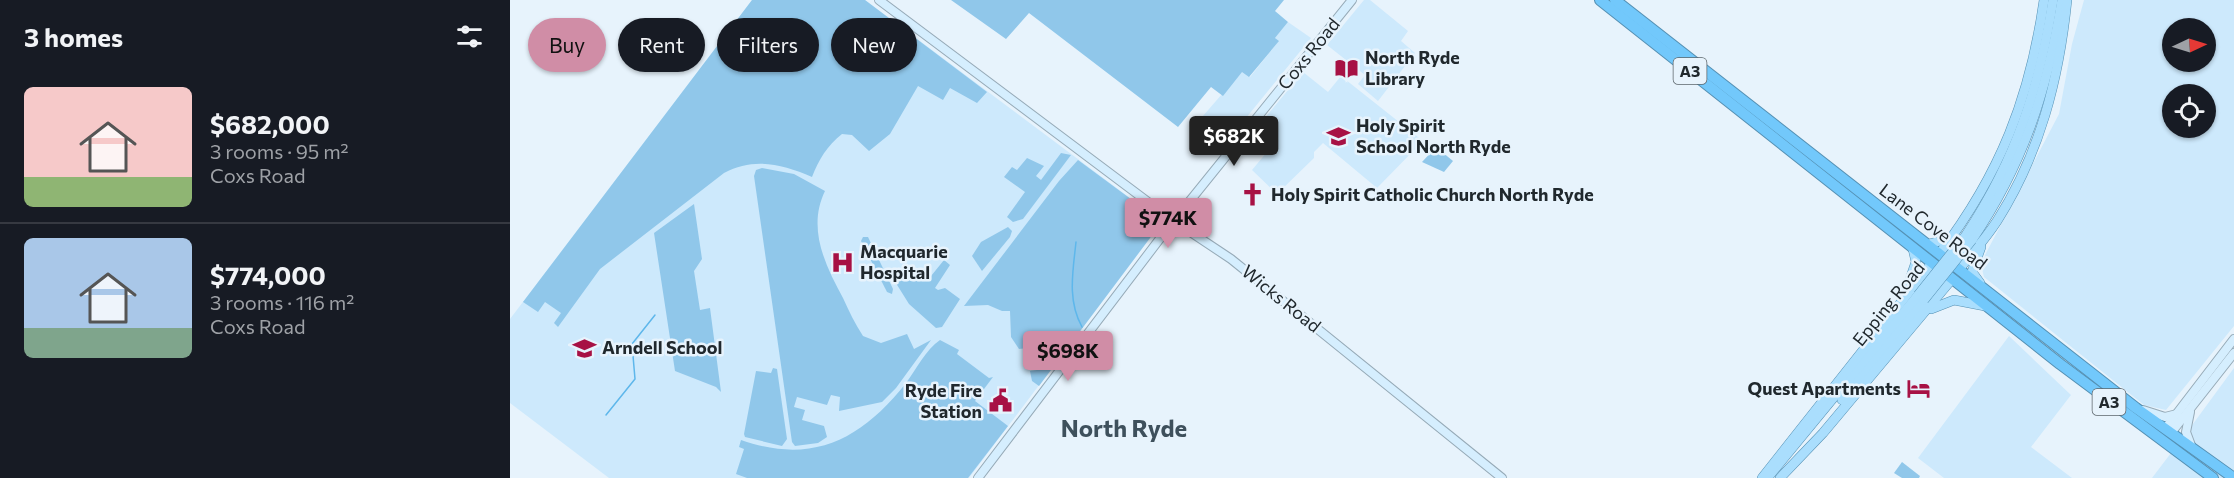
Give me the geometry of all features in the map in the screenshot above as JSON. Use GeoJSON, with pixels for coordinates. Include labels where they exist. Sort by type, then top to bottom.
{"type":"FeatureCollection","features":[{"type":"Feature","properties":{"kind":"highway","name":"Lane Cove Road"},"geometry":{"type":"LineString","coordinates":[[1600,0],[1985,306],[2213,478]]}},
{"type":"Feature","properties":{"kind":"highway","name":"Lane Cove Road"},"geometry":{"type":"LineString","coordinates":[[1615,0],[1981,284],[2136,408],[2234,478]]}},
{"type":"Feature","properties":{"kind":"highway","name":"Epping Road"},"geometry":{"type":"LineString","coordinates":[[1932,263],[1940,253]]}},
{"type":"Feature","properties":{"kind":"highway"},"geometry":{"type":"LineString","coordinates":[[1952,279],[1960,268]]}},
{"type":"Feature","properties":{"kind":"highway"},"geometry":{"type":"LineString","coordinates":[[2161,441],[2168,431]]}},
{"type":"Feature","properties":{"kind":"main road"},"geometry":{"type":"LineString","coordinates":[[1960,268],[1987,183],[2015,122],[2032,66],[2044,0]]}},
{"type":"Feature","properties":{"kind":"main road","name":"Epping Road"},"geometry":{"type":"LineString","coordinates":[[1968,238],[2024,126],[2040,71],[2053,0]]}},
{"type":"Feature","properties":{"kind":"main road","name":"Epping Road"},"geometry":{"type":"LineString","coordinates":[[1779,478],[1925,299],[2004,191],[2031,130],[2049,70],[2062,0]]}},
{"type":"Feature","properties":{"kind":"main road"},"geometry":{"type":"LineString","coordinates":[[1981,284],[1972,270],[1986,237],[2016,188],[2045,117],[2061,54],[2067,0]]}},
{"type":"Feature","properties":{"kind":"main road"},"geometry":{"type":"LineString","coordinates":[[1929,244],[1952,238],[1986,237]]}},
{"type":"Feature","properties":{"kind":"main road"},"geometry":{"type":"LineString","coordinates":[[1940,253],[1952,238]]}},
{"type":"Feature","properties":{"kind":"main road"},"geometry":{"type":"LineString","coordinates":[[1904,299],[1916,262],[1913,249]]}},
{"type":"Feature","properties":{"kind":"main road"},"geometry":{"type":"LineString","coordinates":[[1762,478],[1932,263]]}},
{"type":"Feature","properties":{"kind":"main road"},"geometry":{"type":"LineString","coordinates":[[1924,314],[1925,299],[1952,279]]}},
{"type":"Feature","properties":{"kind":"main road"},"geometry":{"type":"LineString","coordinates":[[1916,283],[1927,280],[1934,284],[1936,292],[1925,299]]}},
{"type":"Feature","properties":{"kind":"main road","name":"Epping Road"},"geometry":{"type":"LineString","coordinates":[[1768,478],[1925,299]]}},
{"type":"Feature","properties":{"kind":"main road"},"geometry":{"type":"LineString","coordinates":[[1779,478],[1823,433],[1924,314],[1942,303],[1954,300],[1985,306]]}},
{"type":"Feature","properties":{"kind":"street","name":"Wicks Road"},"geometry":{"type":"LineString","coordinates":[[879,0],[1174,221],[1232,259],[1502,478]]}},
{"type":"Feature","properties":{"kind":"street","name":"Coxs Road"},"geometry":{"type":"LineString","coordinates":[[978,478],[1174,221],[1352,0]]}},
{"type":"Feature","properties":{"kind":"street"},"geometry":{"type":"LineString","coordinates":[[2168,431],[2177,413],[2234,339]]}},
{"type":"Feature","properties":{"kind":"street"},"geometry":{"type":"LineString","coordinates":[[2168,431],[2234,353]]}},
{"type":"Feature","properties":{"kind":"street"},"geometry":{"type":"LineString","coordinates":[[2192,405],[2186,432],[2194,450]]}},
{"type":"Feature","properties":{"kind":"street"},"geometry":{"type":"LineString","coordinates":[[2136,408],[2165,417],[2177,413]]}},
{"type":"Feature","properties":{"kind":"shaded area","name":"Macquarie Hospital"},"geometry":{"type":"Polygon","coordinates":[[[752,0],[865,0],[889,18],[831,18],[831,72],[917,72],[917,39],[1162,222],[969,478],[609,478],[510,403],[510,319],[697,72],[705,72],[705,62],[717,46],[717,72],[819,72],[819,18],[738,18],[752,0]]]}},
{"type":"Feature","properties":{"kind":"shaded area"},"geometry":{"type":"Polygon","coordinates":[[[752,0],[865,0],[889,18],[831,18],[831,72],[917,72],[917,39],[987,92],[977,103],[950,88],[943,100],[918,86],[890,134],[869,151],[852,135],[842,134],[824,153],[812,177],[768,164],[746,165],[724,173],[600,269],[558,327],[554,323],[561,313],[545,302],[538,312],[523,302],[697,72],[705,72],[705,62],[717,46],[717,72],[819,72],[819,18],[738,18],[752,0]]]}},
{"type":"Feature","properties":{"kind":"shaded area"},"geometry":{"type":"Polygon","coordinates":[[[951,0],[1284,0],[1275,11],[1288,22],[1275,38],[1279,41],[1249,77],[1242,72],[1223,96],[1211,87],[1178,127],[1029,13],[1006,39],[951,0]]]}},
{"type":"Feature","properties":{"kind":"shaded area"},"geometry":{"type":"Polygon","coordinates":[[[1364,0],[1370,0],[1408,31],[1401,41],[1415,53],[1378,101],[1358,84],[1365,75],[1327,45],[1364,0]]]}},
{"type":"Feature","properties":{"kind":"shaded area"},"geometry":{"type":"Polygon","coordinates":[[[2084,0],[2234,0],[2234,326],[2166,410],[2144,405],[1984,277],[1982,269],[1985,255],[2059,114],[2072,44],[2084,0]]]}},
{"type":"Feature","properties":{"kind":"shaded area"},"geometry":{"type":"Polygon","coordinates":[[[1288,22],[1311,38],[1224,145],[1196,124],[1242,71],[1250,77],[1278,42],[1275,38],[1288,22]]]}},
{"type":"Feature","properties":{"kind":"shaded area","name":"Holy Spirit School North Ryde"},"geometry":{"type":"Polygon","coordinates":[[[1303,72],[1328,92],[1341,76],[1423,141],[1377,188],[1323,143],[1314,152],[1314,158],[1277,194],[1252,170],[1272,146],[1254,131],[1303,72]]]}},
{"type":"Feature","properties":{"kind":"shaded area"},"geometry":{"type":"Polygon","coordinates":[[[1436,147],[1453,161],[1444,172],[1422,162],[1436,147]]]}},
{"type":"Feature","properties":{"kind":"shaded area"},"geometry":{"type":"Polygon","coordinates":[[[1061,153],[1071,155],[1023,219],[1013,222],[1007,217],[1025,192],[1004,177],[1012,167],[1017,170],[1027,158],[1044,166],[1036,176],[1041,180],[1061,153]]]}},
{"type":"Feature","properties":{"kind":"shaded area"},"geometry":{"type":"Polygon","coordinates":[[[1078,160],[1162,222],[1039,386],[1032,381],[1030,371],[1037,370],[1036,355],[1029,356],[1028,348],[1019,349],[1011,337],[1010,311],[1002,311],[988,305],[964,306],[1059,181],[1078,160]]]}},
{"type":"Feature","properties":{"kind":"shaded area"},"geometry":{"type":"Polygon","coordinates":[[[762,168],[794,174],[825,191],[818,219],[820,246],[830,273],[863,336],[881,343],[907,334],[914,349],[931,340],[896,388],[882,402],[839,411],[840,397],[831,395],[827,405],[797,397],[794,407],[805,410],[802,420],[824,426],[827,437],[818,443],[795,446],[792,442],[754,176],[756,170],[762,168]]]}},
{"type":"Feature","properties":{"kind":"shaded area"},"geometry":{"type":"Polygon","coordinates":[[[694,204],[702,259],[694,271],[700,310],[710,308],[721,392],[716,387],[675,371],[654,233],[694,204]]]}},
{"type":"Feature","properties":{"kind":"shaded area"},"geometry":{"type":"Polygon","coordinates":[[[1008,227],[1012,231],[1010,237],[982,271],[972,256],[981,242],[1008,227]]]}},
{"type":"Feature","properties":{"kind":"shaded area"},"geometry":{"type":"Polygon","coordinates":[[[863,237],[868,237],[893,289],[892,294],[887,292],[861,241],[863,237]]]}},
{"type":"Feature","properties":{"kind":"shaded area"},"geometry":{"type":"Polygon","coordinates":[[[944,260],[950,265],[935,288],[938,290],[945,288],[960,299],[942,327],[936,328],[909,304],[894,280],[902,269],[927,281],[944,260]]]}},
{"type":"Feature","properties":{"kind":"shaded area"},"geometry":{"type":"Polygon","coordinates":[[[2009,336],[2071,395],[2031,447],[2072,478],[1944,478],[1918,458],[2009,336]]]}},
{"type":"Feature","properties":{"kind":"shaded area"},"geometry":{"type":"Polygon","coordinates":[[[940,340],[959,350],[957,354],[989,378],[993,377],[975,401],[1008,426],[968,478],[747,478],[736,474],[744,449],[739,447],[741,440],[790,450],[813,448],[853,433],[889,403],[926,354],[940,340]]]}},
{"type":"Feature","properties":{"kind":"shaded area"},"geometry":{"type":"Polygon","coordinates":[[[773,368],[777,369],[787,439],[782,446],[745,437],[744,434],[756,371],[771,373],[773,368]]]}},
{"type":"Feature","properties":{"kind":"shaded area"},"geometry":{"type":"Polygon","coordinates":[[[2234,368],[2234,478],[2152,478],[2190,428],[2234,368]]]}},
{"type":"Feature","properties":{"kind":"shaded area"},"geometry":{"type":"Polygon","coordinates":[[[1902,462],[1920,476],[1919,478],[1902,478],[1894,473],[1902,462]]]}},
{"type":"Feature","properties":{"kind":"waterway"},"geometry":{"type":"LineString","coordinates":[[1076,242],[1073,296],[1077,317],[1082,327]]}},
{"type":"Feature","properties":{"kind":"waterway"},"geometry":{"type":"LineString","coordinates":[[606,415],[635,379],[632,344],[655,315]]}},
{"type":"Feature","properties":{"kind":"place","name":"North Ryde Library"},"geometry":{"type":"Point","coordinates":[1347,68]}},
{"type":"Feature","properties":{"kind":"place","name":"Holy Spirit School North Ryde"},"geometry":{"type":"Point","coordinates":[1338,136]}},
{"type":"Feature","properties":{"kind":"place","name":"Holy Spirit Catholic Church North Ryde"},"geometry":{"type":"Point","coordinates":[1253,195]}},
{"type":"Feature","properties":{"kind":"place","name":"Macquarie Hospital"},"geometry":{"type":"Point","coordinates":[842,262]}},
{"type":"Feature","properties":{"kind":"place","name":"Arndell School"},"geometry":{"type":"Point","coordinates":[584,348]}},
{"type":"Feature","properties":{"kind":"place","name":"Quest Apartments"},"geometry":{"type":"Point","coordinates":[1919,389]}},
{"type":"Feature","properties":{"kind":"place","name":"Ryde Fire Station"},"geometry":{"type":"Point","coordinates":[1000,401]}},
{"type":"Feature","properties":{"kind":"district","name":"North Ryde"},"geometry":{"type":"Point","coordinates":[1124,429]}}]}
